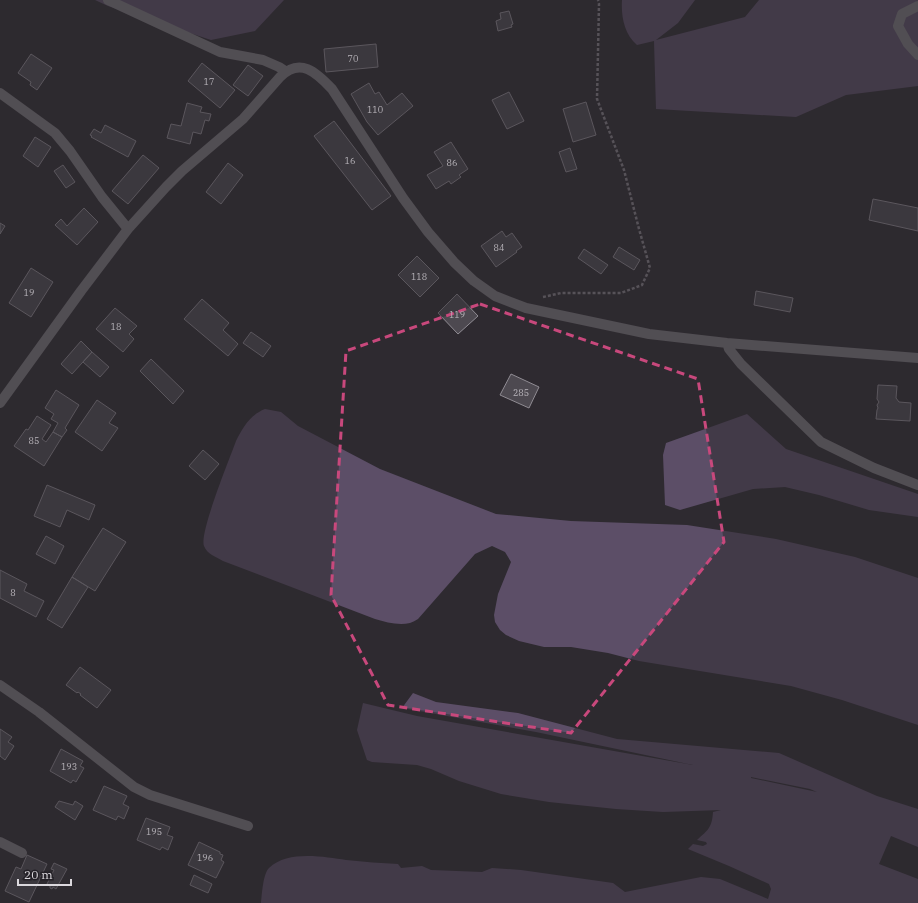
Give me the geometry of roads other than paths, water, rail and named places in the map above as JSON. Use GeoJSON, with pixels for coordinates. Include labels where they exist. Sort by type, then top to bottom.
{"type":"FeatureCollection","features":[{"type":"Feature","properties":{"kind":"street"},"geometry":{"type":"LineString","coordinates":[[108,0],[220,52],[263,60],[279,66],[285,72]]}},
{"type":"Feature","properties":{"kind":"street"},"geometry":{"type":"LineString","coordinates":[[918,6],[902,14],[898,26],[908,44],[918,55]]}},
{"type":"Feature","properties":{"kind":"street"},"geometry":{"type":"LineString","coordinates":[[0,403],[128,229],[182,170],[243,119],[285,72],[293,68],[305,68],[324,81],[340,101],[407,203],[428,232],[454,262],[484,290],[494,296],[526,308],[649,334],[727,343],[918,358]]}},
{"type":"Feature","properties":{"kind":"street"},"geometry":{"type":"LineString","coordinates":[[0,92],[55,133],[128,229]]}},
{"type":"Feature","properties":{"kind":"street"},"geometry":{"type":"LineString","coordinates":[[727,343],[729,349],[741,364],[821,442],[874,468],[918,485]]}},
{"type":"Feature","properties":{"kind":"street"},"geometry":{"type":"LineString","coordinates":[[0,685],[39,712],[134,787],[150,795],[248,826]]}},
{"type":"Feature","properties":{"kind":"street"},"geometry":{"type":"LineString","coordinates":[[0,842],[22,853]]}}]}
